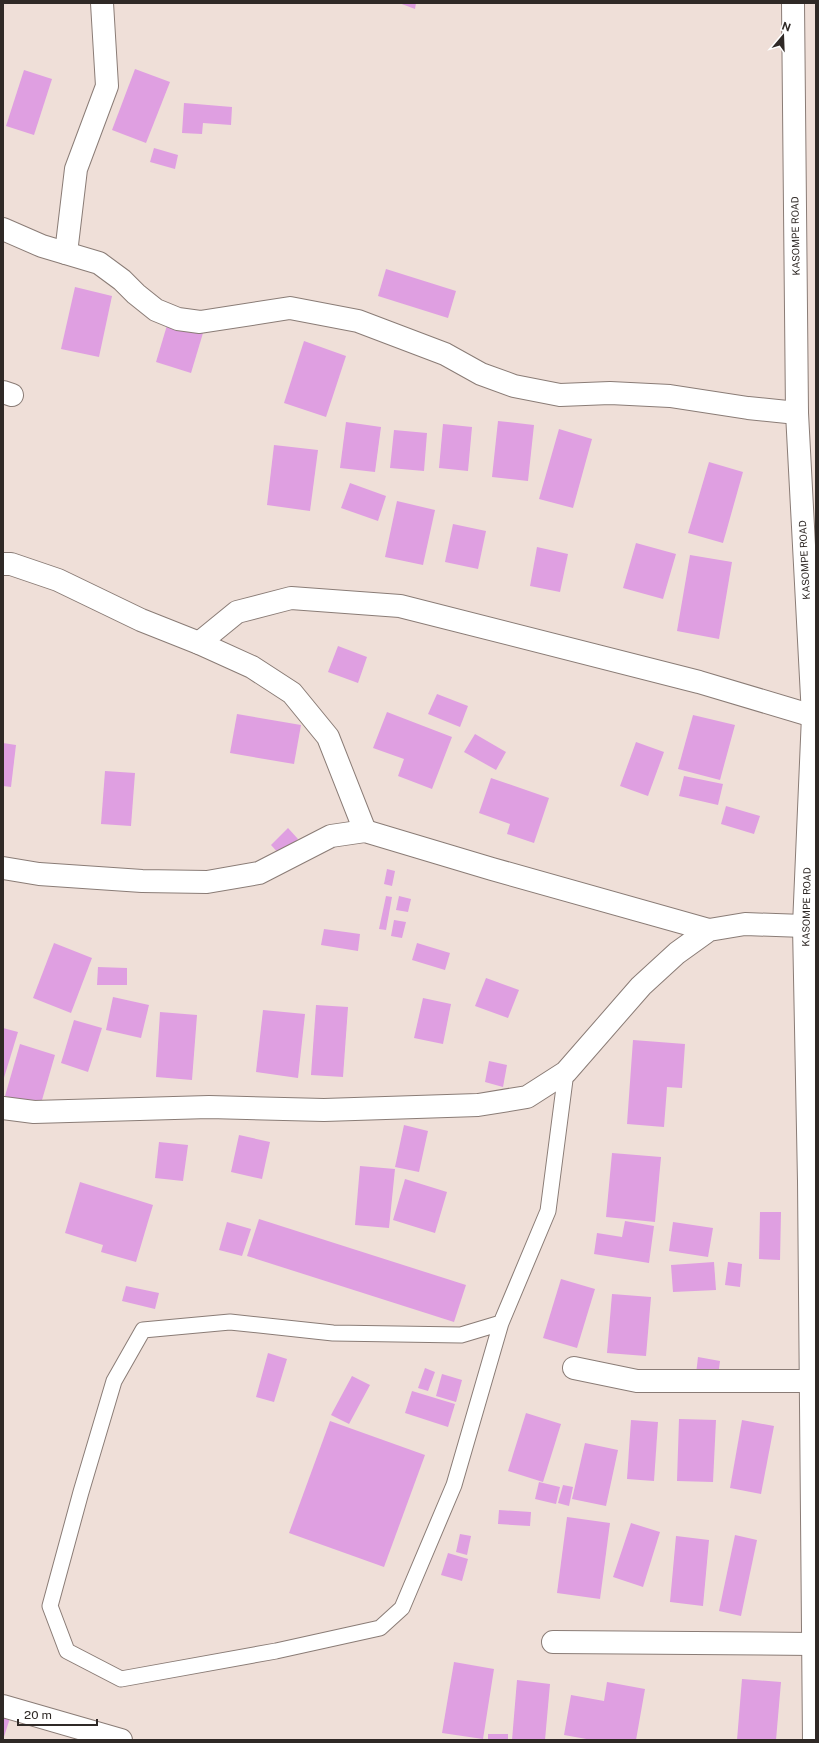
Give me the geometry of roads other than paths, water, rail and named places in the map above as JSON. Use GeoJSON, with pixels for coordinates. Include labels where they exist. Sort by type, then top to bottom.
{"type":"FeatureCollection","features":[{"type":"Feature","properties":{"kind":"street"},"geometry":{"type":"LineString","coordinates":[[66,253],[76,169],[107,86],[102,3]]}},
{"type":"Feature","properties":{"kind":"street","name":"KASOMPE ROAD"},"geometry":{"type":"LineString","coordinates":[[793,3],[797,413],[813,716],[804,926],[810,979],[813,1181],[810,1381],[814,1740]]}},
{"type":"Feature","properties":{"kind":"street"},"geometry":{"type":"LineString","coordinates":[[3,229],[42,246],[98,263],[122,280],[136,294],[156,310],[178,319],[200,322],[290,308],[358,321],[445,354],[481,374],[514,386],[560,394],[610,393],[670,396],[748,408],[797,413]]}},
{"type":"Feature","properties":{"kind":"street"},"geometry":{"type":"LineString","coordinates":[[3,564],[11,564],[58,580],[141,620],[199,643],[252,667],[292,693],[328,737],[365,831]]}},
{"type":"Feature","properties":{"kind":"street"},"geometry":{"type":"LineString","coordinates":[[199,643],[237,612],[291,598],[400,606],[699,682],[813,716]]}},
{"type":"Feature","properties":{"kind":"street"},"geometry":{"type":"LineString","coordinates":[[3,868],[39,874],[142,881],[207,882],[259,873],[331,836],[365,831],[492,869],[709,930],[745,924],[804,926]]}},
{"type":"Feature","properties":{"kind":"street"},"geometry":{"type":"LineString","coordinates":[[3,1108],[34,1112],[209,1107],[324,1110],[478,1106],[527,1097],[566,1072],[641,986],[677,953],[709,930]]}},
{"type":"Feature","properties":{"kind":"street"},"geometry":{"type":"LineString","coordinates":[[574,1368],[637,1381],[810,1381]]}},
{"type":"Feature","properties":{"kind":"street"},"geometry":{"type":"LineString","coordinates":[[553,1642],[813,1644]]}},
{"type":"Feature","properties":{"kind":"street"},"geometry":{"type":"LineString","coordinates":[[3,1706],[121,1740]]}},
{"type":"Feature","properties":{"kind":"lane"},"geometry":{"type":"LineString","coordinates":[[500,1323],[461,1335],[333,1333],[230,1322],[144,1330],[114,1381],[80,1492],[50,1606],[67,1651],[121,1679],[276,1651],[380,1628],[402,1608],[454,1485],[500,1323],[548,1211],[566,1072]]}}]}
